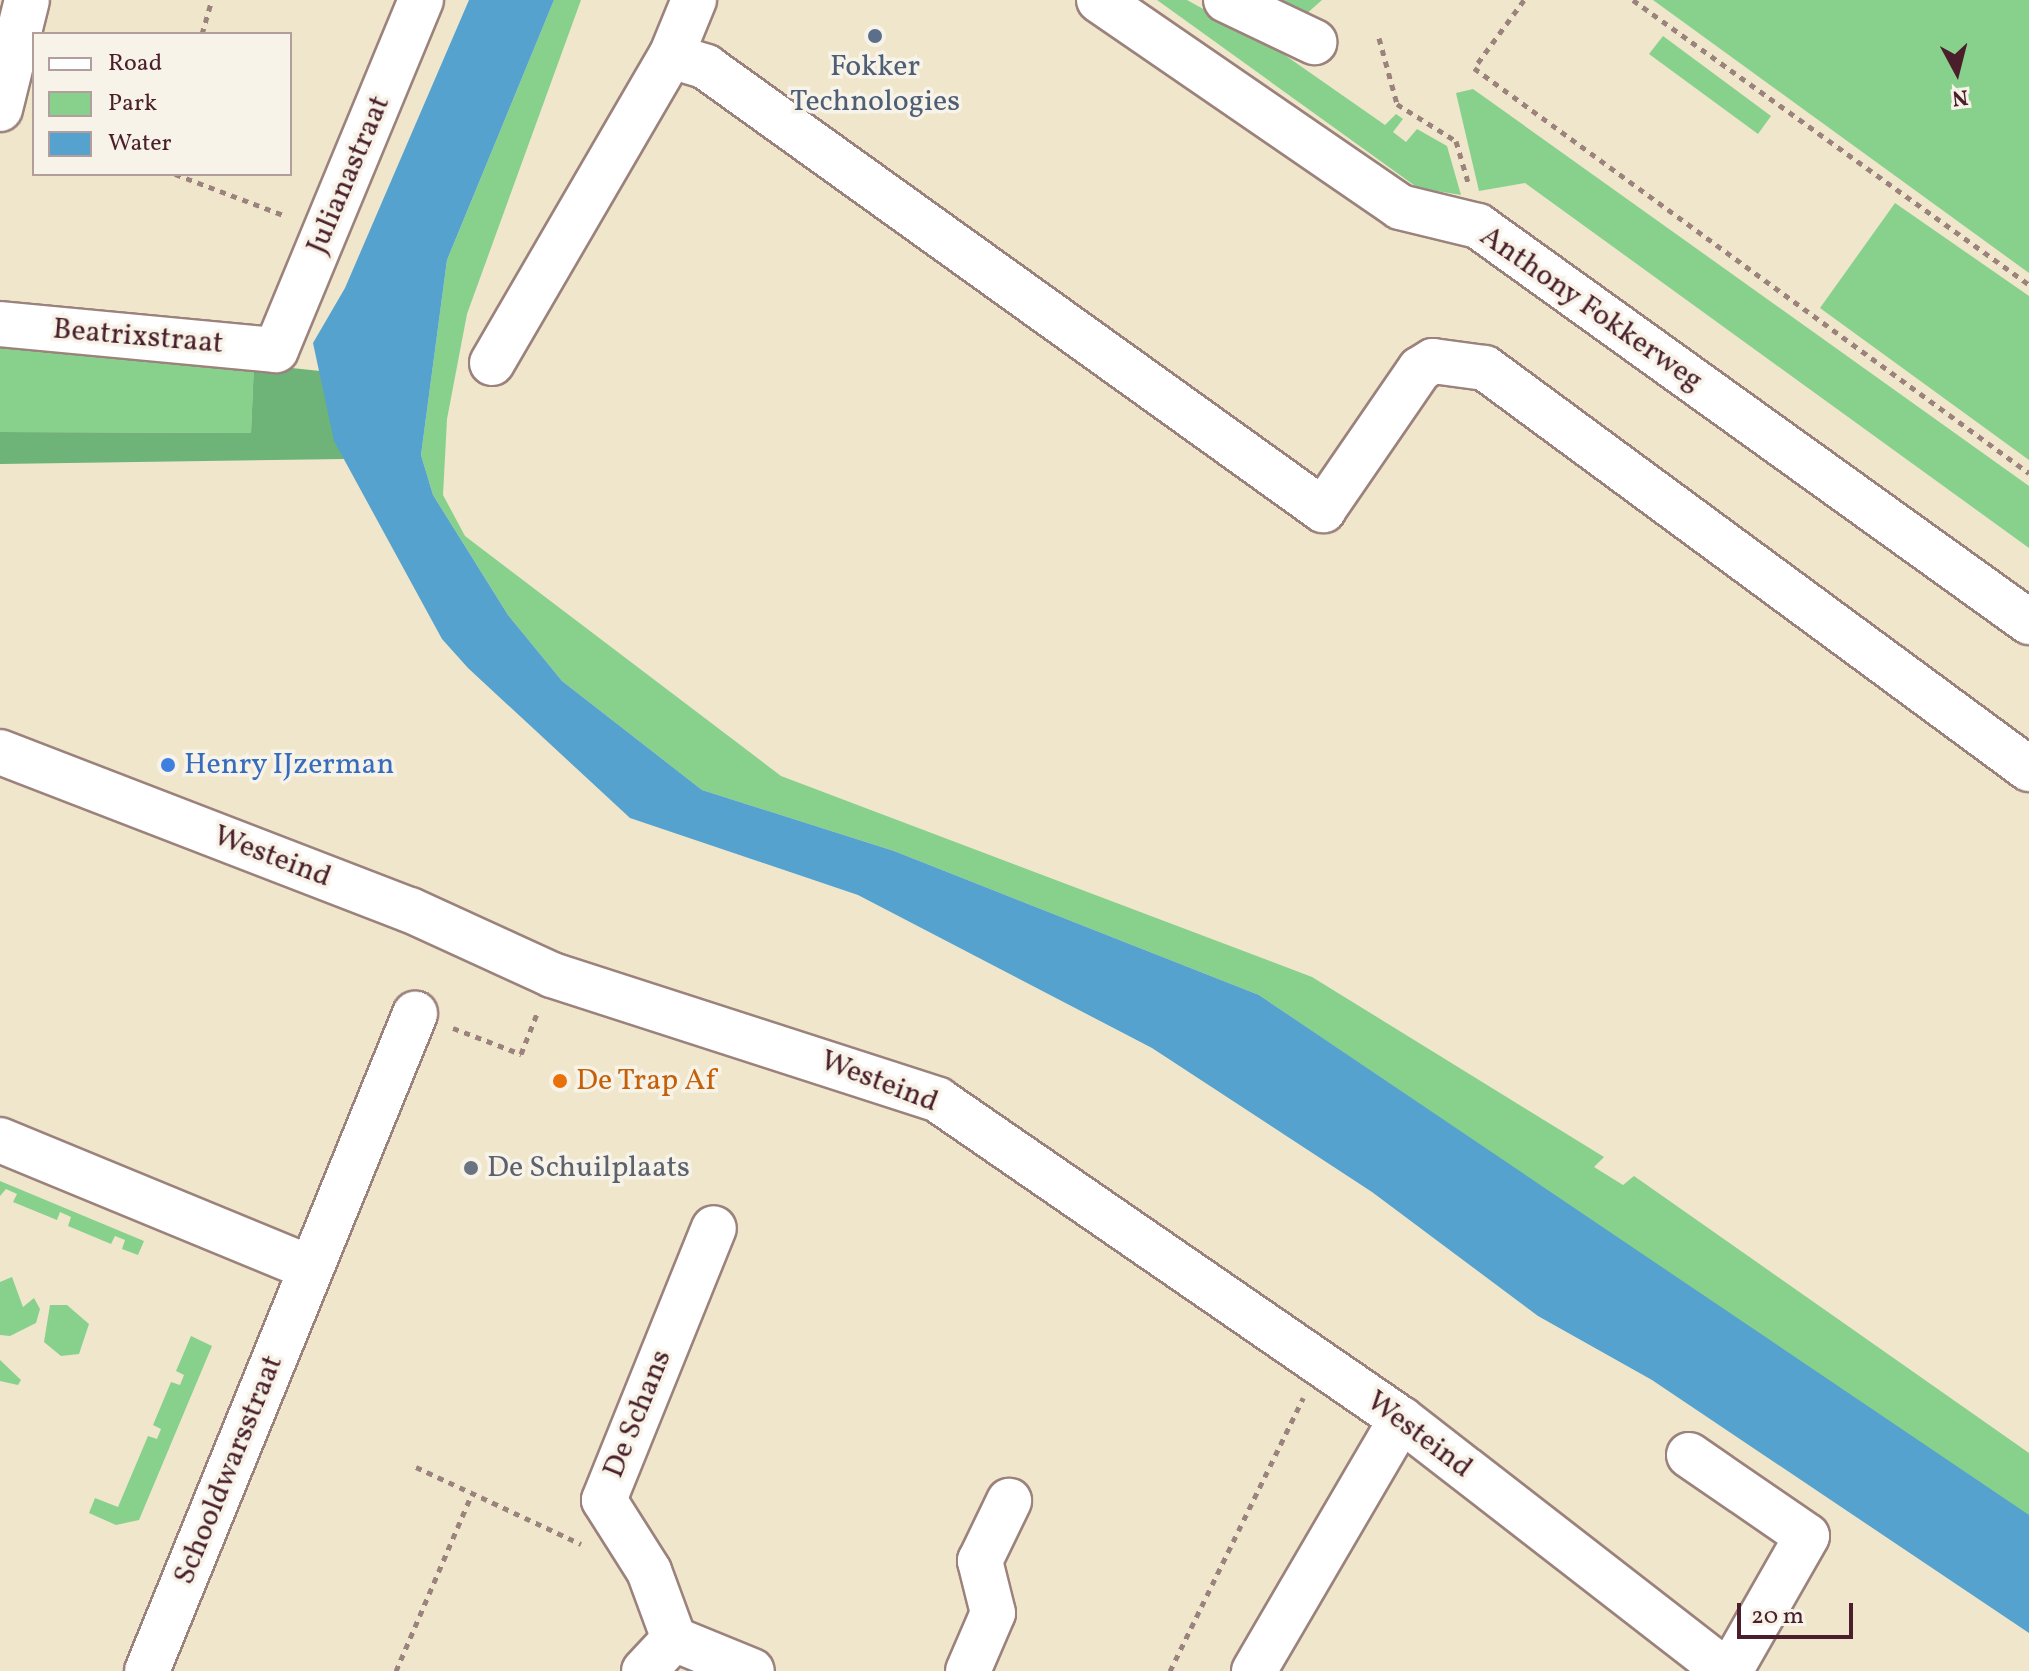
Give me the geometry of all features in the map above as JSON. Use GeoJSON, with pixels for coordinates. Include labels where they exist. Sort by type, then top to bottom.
{"type":"FeatureCollection","features":[{"type":"Feature","properties":{"kind":"street"},"geometry":{"type":"LineString","coordinates":[[0,109],[27,0]]}},
{"type":"Feature","properties":{"kind":"street","name":"Julianastraat"},"geometry":{"type":"LineString","coordinates":[[276,350],[421,0]]}},
{"type":"Feature","properties":{"kind":"street"},"geometry":{"type":"LineString","coordinates":[[492,363],[671,56],[694,0]]}},
{"type":"Feature","properties":{"kind":"street","name":"Anthony Fokkerweg"},"geometry":{"type":"LineString","coordinates":[[1099,0],[1400,207],[1478,226],[2029,622]]}},
{"type":"Feature","properties":{"kind":"street"},"geometry":{"type":"LineString","coordinates":[[1226,0],[1314,42]]}},
{"type":"Feature","properties":{"kind":"street"},"geometry":{"type":"LineString","coordinates":[[671,56],[706,67],[1323,510],[1420,369],[1446,361],[1485,368],[2029,769]]}},
{"type":"Feature","properties":{"kind":"street","name":"Beatrixstraat"},"geometry":{"type":"LineString","coordinates":[[0,324],[276,350]]}},
{"type":"Feature","properties":{"kind":"street","name":"Westeind"},"geometry":{"type":"LineString","coordinates":[[0,752],[410,910],[552,975],[938,1100],[1321,1361],[1728,1671]]}},
{"type":"Feature","properties":{"kind":"street","name":"Schooldwarsstraat"},"geometry":{"type":"LineString","coordinates":[[147,1671],[415,1014]]}},
{"type":"Feature","properties":{"kind":"street"},"geometry":{"type":"LineString","coordinates":[[0,1140],[310,1268]]}},
{"type":"Feature","properties":{"kind":"street","name":"De Schans"},"geometry":{"type":"LineString","coordinates":[[674,1639],[649,1571],[604,1500],[714,1228]]}},
{"type":"Feature","properties":{"kind":"street"},"geometry":{"type":"LineString","coordinates":[[1254,1671],[1401,1419]]}},
{"type":"Feature","properties":{"kind":"street"},"geometry":{"type":"LineString","coordinates":[[1689,1455],[1807,1536],[1728,1671]]}},
{"type":"Feature","properties":{"kind":"street"},"geometry":{"type":"LineString","coordinates":[[968,1671],[993,1613],[980,1561],[1009,1501]]}},
{"type":"Feature","properties":{"kind":"street"},"geometry":{"type":"LineString","coordinates":[[644,1671],[674,1639],[752,1671]]}},
{"type":"Feature","properties":{"kind":"path"},"geometry":{"type":"LineString","coordinates":[[203,32],[212,0]]}},
{"type":"Feature","properties":{"kind":"path"},"geometry":{"type":"LineString","coordinates":[[1524,0],[1474,68],[2029,473]]}},
{"type":"Feature","properties":{"kind":"path"},"geometry":{"type":"LineString","coordinates":[[1633,0],[2029,285]]}},
{"type":"Feature","properties":{"kind":"path"},"geometry":{"type":"LineString","coordinates":[[1379,38],[1397,104],[1456,141],[1466,177]]}},
{"type":"Feature","properties":{"kind":"path"},"geometry":{"type":"LineString","coordinates":[[180,176],[325,231]]}},
{"type":"Feature","properties":{"kind":"path"},"geometry":{"type":"LineString","coordinates":[[415,1014],[521,1054]]}},
{"type":"Feature","properties":{"kind":"path"},"geometry":{"type":"LineString","coordinates":[[1170,1671],[1321,1361]]}},
{"type":"Feature","properties":{"kind":"path"},"geometry":{"type":"LineString","coordinates":[[416,1467],[649,1571]]}},
{"type":"Feature","properties":{"kind":"path"},"geometry":{"type":"LineString","coordinates":[[396,1671],[472,1494]]}},
{"type":"Feature","properties":{"kind":"green space"},"geometry":{"type":"Polygon","coordinates":[[[554,0],[581,0],[467,314],[447,419],[443,495],[465,536],[781,776],[1312,977],[1604,1157],[1594,1167],[1623,1185],[1634,1176],[2029,1453],[2029,1517],[1259,995],[894,851],[702,790],[562,681],[508,615],[433,495],[421,455],[447,260],[554,0]]]}},
{"type":"Feature","properties":{"kind":"green space"},"geometry":{"type":"Polygon","coordinates":[[[1157,0],[1187,0],[1279,51],[1385,125],[1396,114],[1403,119],[1393,132],[1406,142],[1417,129],[1447,146],[1461,195],[1418,188],[1157,0]]]}},
{"type":"Feature","properties":{"kind":"green space"},"geometry":{"type":"Polygon","coordinates":[[[1252,0],[1322,0],[1304,16],[1252,0]]]}},
{"type":"Feature","properties":{"kind":"green space"},"geometry":{"type":"Polygon","coordinates":[[[1653,0],[2029,0],[2029,273],[1653,0]]]}},
{"type":"Feature","properties":{"kind":"green space"},"geometry":{"type":"Polygon","coordinates":[[[1663,36],[1771,116],[1758,134],[1649,54],[1663,36]]]}},
{"type":"Feature","properties":{"kind":"green space"},"geometry":{"type":"Polygon","coordinates":[[[1473,89],[2029,486],[2029,548],[1525,183],[1479,191],[1456,93],[1473,89]]]}},
{"type":"Feature","properties":{"kind":"green space"},"geometry":{"type":"Polygon","coordinates":[[[1895,203],[2029,296],[2029,460],[1820,308],[1895,203]]]}},
{"type":"Feature","properties":{"kind":"green space"},"geometry":{"type":"Polygon","coordinates":[[[0,339],[254,364],[251,433],[0,432],[0,339]]]}},
{"type":"Feature","properties":{"kind":"green space"},"geometry":{"type":"Polygon","coordinates":[[[254,364],[320,371],[344,459],[0,464],[0,432],[251,433],[254,364]]]}},
{"type":"Feature","properties":{"kind":"green space"},"geometry":{"type":"Polygon","coordinates":[[[0,1181],[144,1241],[138,1255],[122,1249],[125,1240],[115,1236],[111,1244],[68,1226],[71,1217],[60,1212],[57,1220],[13,1202],[17,1194],[6,1189],[0,1196],[0,1181]]]}},
{"type":"Feature","properties":{"kind":"green space"},"geometry":{"type":"Polygon","coordinates":[[[12,1277],[23,1307],[34,1298],[40,1309],[36,1323],[10,1336],[0,1335],[0,1282],[12,1277]]]}},
{"type":"Feature","properties":{"kind":"green space"},"geometry":{"type":"Polygon","coordinates":[[[50,1305],[67,1305],[89,1324],[79,1354],[61,1356],[44,1342],[50,1305]]]}},
{"type":"Feature","properties":{"kind":"green space"},"geometry":{"type":"Polygon","coordinates":[[[191,1336],[212,1346],[139,1520],[116,1525],[89,1513],[95,1498],[118,1507],[148,1436],[157,1439],[161,1429],[153,1425],[171,1382],[180,1385],[184,1375],[176,1371],[191,1336]]]}},
{"type":"Feature","properties":{"kind":"green space"},"geometry":{"type":"Polygon","coordinates":[[[0,1360],[21,1380],[18,1385],[0,1381],[0,1360]]]}},
{"type":"Feature","properties":{"kind":"water"},"geometry":{"type":"Polygon","coordinates":[[[469,0],[554,0],[447,260],[421,455],[433,495],[508,615],[562,681],[702,790],[894,851],[1259,995],[2029,1515],[2029,1633],[1652,1380],[1538,1316],[1372,1192],[1152,1048],[858,895],[630,818],[468,668],[442,639],[334,441],[313,343],[345,288],[469,0]]]}},
{"type":"Feature","properties":{"kind":"place","name":"Fokker Technologies"},"geometry":{"type":"Point","coordinates":[875,36]}},
{"type":"Feature","properties":{"kind":"place","name":"Henry IJzerman"},"geometry":{"type":"Point","coordinates":[168,765]}},
{"type":"Feature","properties":{"kind":"place","name":"De Trap Af"},"geometry":{"type":"Point","coordinates":[560,1081]}},
{"type":"Feature","properties":{"kind":"place","name":"De Schuilplaats"},"geometry":{"type":"Point","coordinates":[471,1168]}}]}
